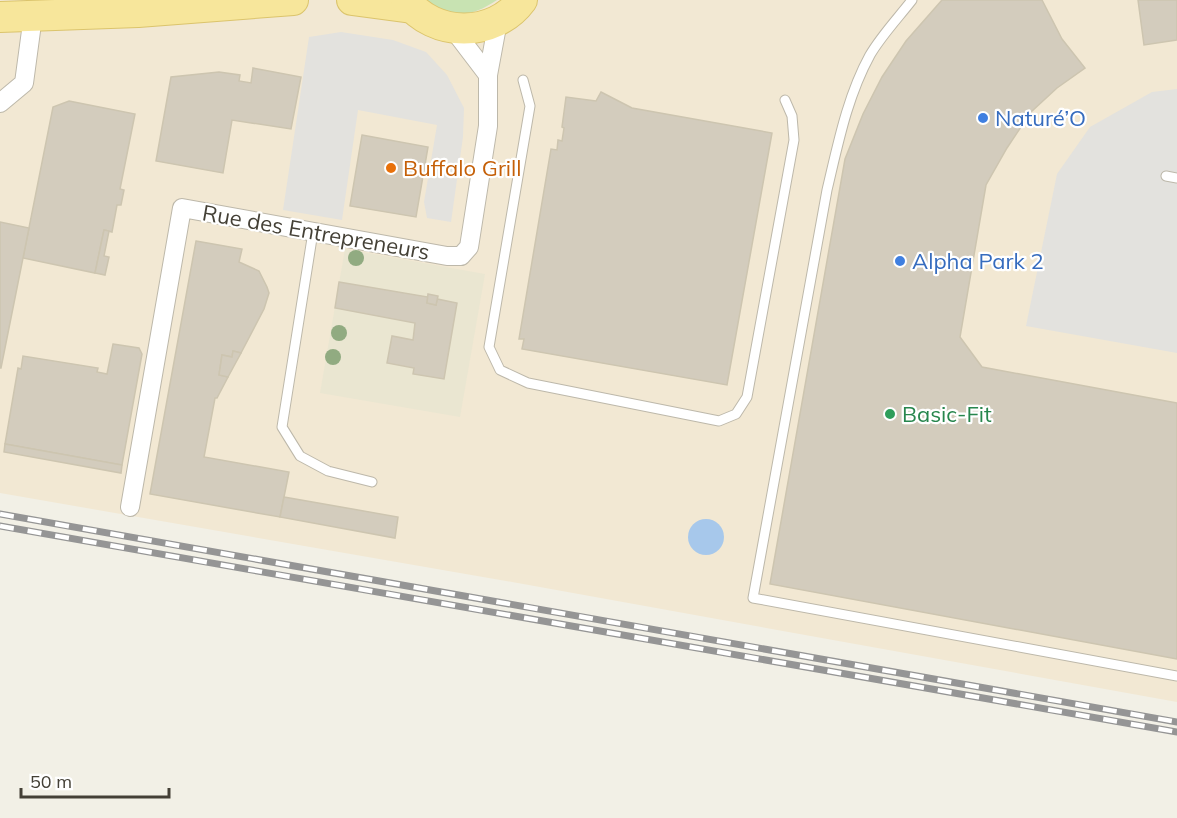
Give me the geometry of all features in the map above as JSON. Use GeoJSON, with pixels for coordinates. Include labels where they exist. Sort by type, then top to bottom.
{"type":"FeatureCollection","features":[{"type":"Feature","properties":{"kind":"main road"},"geometry":{"type":"LineString","coordinates":[[0,1],[21,8],[138,12],[293,0]]}},
{"type":"Feature","properties":{"kind":"main road"},"geometry":{"type":"LineString","coordinates":[[352,0],[409,4],[431,22],[453,29],[476,28],[498,21],[515,9],[522,0]]}},
{"type":"Feature","properties":{"kind":"main road"},"geometry":{"type":"LineString","coordinates":[[0,16],[21,8]]}},
{"type":"Feature","properties":{"kind":"street"},"geometry":{"type":"LineString","coordinates":[[0,103],[24,83],[21,8]]}},
{"type":"Feature","properties":{"kind":"street"},"geometry":{"type":"LineString","coordinates":[[488,75],[498,21]]}},
{"type":"Feature","properties":{"kind":"street"},"geometry":{"type":"LineString","coordinates":[[453,29],[488,75]]}},
{"type":"Feature","properties":{"kind":"street","name":"Rue des Entrepreneurs"},"geometry":{"type":"LineString","coordinates":[[130,507],[182,208],[447,256],[461,256],[469,247],[488,126],[488,75]]}},
{"type":"Feature","properties":{"kind":"lane"},"geometry":{"type":"LineString","coordinates":[[912,0],[871,53],[852,93],[840,135],[827,190],[753,598],[1177,676]]}},
{"type":"Feature","properties":{"kind":"lane"},"geometry":{"type":"LineString","coordinates":[[523,80],[530,106],[489,347],[500,370],[528,383],[719,421],[736,414],[747,397],[794,140],[792,116],[785,100]]}},
{"type":"Feature","properties":{"kind":"lane"},"geometry":{"type":"LineString","coordinates":[[1166,176],[1177,178]]}},
{"type":"Feature","properties":{"kind":"lane"},"geometry":{"type":"LineString","coordinates":[[313,232],[282,427],[300,456],[328,471],[372,482]]}},
{"type":"Feature","properties":{"kind":"shaded area"},"geometry":{"type":"Polygon","coordinates":[[[0,0],[1177,0],[1177,702],[506,581],[0,493],[0,0]]]}},
{"type":"Feature","properties":{"kind":"shaded area"},"geometry":{"type":"Polygon","coordinates":[[[341,32],[393,40],[426,52],[447,75],[464,108],[463,137],[451,222],[427,218],[424,202],[437,125],[358,110],[342,220],[283,210],[309,37],[341,32]]]}},
{"type":"Feature","properties":{"kind":"shaded area"},"geometry":{"type":"Polygon","coordinates":[[[1177,89],[1177,353],[1026,326],[1057,174],[1090,127],[1152,92],[1177,89]]]}},
{"type":"Feature","properties":{"kind":"shaded area"},"geometry":{"type":"Polygon","coordinates":[[[345,249],[485,274],[460,417],[320,393],[345,249]]]}},
{"type":"Feature","properties":{"kind":"green space"},"geometry":{"type":"Polygon","coordinates":[[[422,0],[497,0],[477,11],[460,14],[443,10],[422,0]]]}},
{"type":"Feature","properties":{"kind":"water"},"geometry":{"type":"Polygon","coordinates":[[[706,519],[719,524],[724,537],[719,550],[706,555],[693,550],[688,537],[693,524],[706,519]]]}},
{"type":"Feature","properties":{"kind":"building","name":"Alpha Park 2"},"geometry":{"type":"Polygon","coordinates":[[[942,0],[1042,0],[1062,39],[1085,68],[1057,88],[1031,112],[986,185],[960,337],[982,367],[1177,403],[1177,659],[770,584],[845,159],[863,114],[882,77],[906,41],[942,0]]]}},
{"type":"Feature","properties":{"kind":"building"},"geometry":{"type":"Polygon","coordinates":[[[1138,0],[1177,0],[1177,40],[1144,45],[1138,0]]]}},
{"type":"Feature","properties":{"kind":"building"},"geometry":{"type":"Polygon","coordinates":[[[253,68],[301,77],[291,129],[232,120],[223,173],[156,161],[171,77],[219,72],[240,75],[239,81],[251,83],[253,68]]]}},
{"type":"Feature","properties":{"kind":"building"},"geometry":{"type":"Polygon","coordinates":[[[601,92],[632,108],[772,133],[727,385],[522,349],[524,339],[519,339],[551,149],[557,150],[558,140],[562,141],[566,97],[596,101],[601,92]]]}},
{"type":"Feature","properties":{"kind":"building"},"geometry":{"type":"Polygon","coordinates":[[[69,101],[135,114],[120,189],[124,190],[121,205],[117,205],[112,232],[104,230],[95,273],[23,258],[53,107],[69,101]]]}},
{"type":"Feature","properties":{"kind":"building","name":"Buffalo Grill"},"geometry":{"type":"Polygon","coordinates":[[[362,135],[428,147],[416,217],[350,206],[362,135]]]}},
{"type":"Feature","properties":{"kind":"building"},"geometry":{"type":"Polygon","coordinates":[[[0,222],[29,228],[1,368],[0,368],[0,222]]]}},
{"type":"Feature","properties":{"kind":"building"},"geometry":{"type":"Polygon","coordinates":[[[104,230],[109,231],[104,256],[109,257],[105,275],[95,273],[104,230]]]}},
{"type":"Feature","properties":{"kind":"building"},"geometry":{"type":"Polygon","coordinates":[[[196,241],[242,249],[239,262],[259,271],[269,293],[264,309],[241,353],[233,351],[232,357],[222,355],[219,375],[228,377],[215,398],[204,457],[289,472],[280,517],[150,494],[196,241]]]}},
{"type":"Feature","properties":{"kind":"building"},"geometry":{"type":"Polygon","coordinates":[[[339,282],[428,297],[427,303],[436,305],[437,299],[457,303],[444,379],[413,374],[414,368],[387,363],[392,336],[413,340],[415,323],[335,308],[339,282]]]}},
{"type":"Feature","properties":{"kind":"building"},"geometry":{"type":"Polygon","coordinates":[[[428,294],[438,296],[436,305],[427,303],[428,294]]]}},
{"type":"Feature","properties":{"kind":"building"},"geometry":{"type":"Polygon","coordinates":[[[113,344],[139,348],[142,354],[122,465],[5,444],[18,368],[21,369],[23,356],[98,368],[97,372],[107,374],[113,344]]]}},
{"type":"Feature","properties":{"kind":"building"},"geometry":{"type":"Polygon","coordinates":[[[233,351],[241,353],[228,377],[219,375],[222,355],[232,357],[233,351]]]}},
{"type":"Feature","properties":{"kind":"building"},"geometry":{"type":"Polygon","coordinates":[[[5,444],[122,465],[121,473],[4,452],[5,444]]]}},
{"type":"Feature","properties":{"kind":"building"},"geometry":{"type":"Polygon","coordinates":[[[284,497],[398,517],[395,538],[280,517],[284,497]]]}},
{"type":"Feature","properties":{"kind":"railway"},"geometry":{"type":"LineString","coordinates":[[0,514],[1177,722]]}},
{"type":"Feature","properties":{"kind":"railway"},"geometry":{"type":"LineString","coordinates":[[0,526],[1177,732]]}},
{"type":"Feature","properties":{"kind":"place","name":"Naturé’O"},"geometry":{"type":"Point","coordinates":[983,118]}},
{"type":"Feature","properties":{"kind":"place","name":"Buffalo Grill"},"geometry":{"type":"Point","coordinates":[391,168]}},
{"type":"Feature","properties":{"kind":"place","name":"Alpha Park 2"},"geometry":{"type":"Point","coordinates":[900,261]}},
{"type":"Feature","properties":{"kind":"place","name":"Basic-Fit"},"geometry":{"type":"Point","coordinates":[890,414]}}]}
